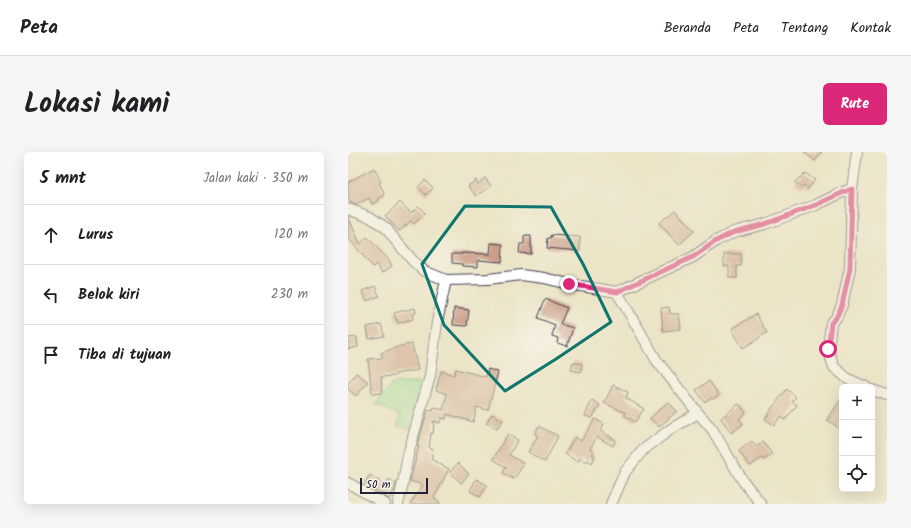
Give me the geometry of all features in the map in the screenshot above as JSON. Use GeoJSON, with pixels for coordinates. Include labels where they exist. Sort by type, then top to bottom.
{"type":"FeatureCollection","features":[{"type":"Feature","properties":{"kind":"street"},"geometry":{"type":"LineString","coordinates":[[857,152],[852,189],[850,268],[842,305],[836,318],[831,323],[828,349],[834,367],[848,379],[859,384]]}},
{"type":"Feature","properties":{"kind":"street"},"geometry":{"type":"LineString","coordinates":[[348,209],[370,217],[386,228],[404,251],[424,271],[446,280],[488,280],[521,275],[617,292],[693,257],[716,241],[734,232],[765,224],[816,205],[852,189]]}},
{"type":"Feature","properties":{"kind":"street"},"geometry":{"type":"LineString","coordinates":[[398,504],[408,455],[430,376],[437,322],[446,280]]}},
{"type":"Feature","properties":{"kind":"street"},"geometry":{"type":"LineString","coordinates":[[617,292],[657,361],[712,429],[743,481],[761,504]]}},
{"type":"Feature","properties":{"kind":"street"},"geometry":{"type":"LineString","coordinates":[[875,391],[887,395]]}},
{"type":"Feature","properties":{"kind":"street"},"geometry":{"type":"LineString","coordinates":[[611,504],[625,472],[643,450],[671,428],[698,413]]}},
{"type":"Feature","properties":{"kind":"street"},"geometry":{"type":"LineString","coordinates":[[348,483],[385,504]]}},
{"type":"Feature","properties":{"kind":"highlighted area"},"geometry":{"type":"Polygon","coordinates":[[[465,206],[551,207],[583,264],[611,322],[505,391],[444,325],[422,264],[465,206]]]}},
{"type":"Feature","properties":{"kind":"green space"},"geometry":{"type":"Polygon","coordinates":[[[393,383],[426,383],[411,429],[397,426],[400,415],[375,404],[393,383]]]}},
{"type":"Feature","properties":{"kind":"building"},"geometry":{"type":"Polygon","coordinates":[[[804,152],[822,152],[815,161],[804,152]]]}},
{"type":"Feature","properties":{"kind":"building"},"geometry":{"type":"Polygon","coordinates":[[[374,168],[381,182],[379,183],[385,195],[378,199],[379,201],[372,204],[369,198],[356,205],[351,203],[348,198],[348,182],[374,168]]]}},
{"type":"Feature","properties":{"kind":"building"},"geometry":{"type":"Polygon","coordinates":[[[805,173],[815,180],[808,189],[804,185],[801,188],[795,182],[805,173]]]}},
{"type":"Feature","properties":{"kind":"building"},"geometry":{"type":"Polygon","coordinates":[[[485,178],[491,186],[476,196],[468,186],[476,180],[478,184],[485,178]]]}},
{"type":"Feature","properties":{"kind":"building"},"geometry":{"type":"Polygon","coordinates":[[[425,180],[433,188],[426,195],[418,187],[425,180]]]}},
{"type":"Feature","properties":{"kind":"building"},"geometry":{"type":"Polygon","coordinates":[[[400,202],[411,213],[418,206],[425,213],[414,224],[411,221],[399,231],[385,216],[400,202]]]}},
{"type":"Feature","properties":{"kind":"building"},"geometry":{"type":"Polygon","coordinates":[[[675,210],[694,231],[679,245],[659,223],[675,210]]]}},
{"type":"Feature","properties":{"kind":"building"},"geometry":{"type":"Polygon","coordinates":[[[348,216],[360,244],[367,237],[389,260],[392,266],[382,273],[376,264],[373,267],[348,238],[348,216]]]}},
{"type":"Feature","properties":{"kind":"building"},"geometry":{"type":"Polygon","coordinates":[[[551,235],[580,237],[580,251],[547,248],[548,238],[552,238],[551,235]]]}},
{"type":"Feature","properties":{"kind":"building"},"geometry":{"type":"Polygon","coordinates":[[[524,236],[531,236],[531,254],[519,253],[520,244],[524,244],[524,236]]]}},
{"type":"Feature","properties":{"kind":"building"},"geometry":{"type":"Polygon","coordinates":[[[491,243],[503,244],[502,262],[478,260],[478,267],[462,266],[462,264],[452,263],[452,254],[490,254],[491,243]]]}},
{"type":"Feature","properties":{"kind":"building"},"geometry":{"type":"Polygon","coordinates":[[[724,254],[741,254],[741,266],[737,266],[737,278],[729,278],[729,266],[724,266],[724,254]]]}},
{"type":"Feature","properties":{"kind":"building"},"geometry":{"type":"Polygon","coordinates":[[[375,286],[379,296],[367,301],[362,291],[375,286]]]}},
{"type":"Feature","properties":{"kind":"building"},"geometry":{"type":"Polygon","coordinates":[[[545,299],[567,308],[560,324],[573,328],[567,346],[557,343],[558,338],[552,336],[555,325],[538,318],[545,299]]]}},
{"type":"Feature","properties":{"kind":"building"},"geometry":{"type":"Polygon","coordinates":[[[669,307],[670,314],[679,314],[681,329],[663,331],[661,308],[669,307]]]}},
{"type":"Feature","properties":{"kind":"building"},"geometry":{"type":"Polygon","coordinates":[[[415,308],[416,313],[412,315],[413,319],[398,323],[394,313],[415,308]]]}},
{"type":"Feature","properties":{"kind":"building"},"geometry":{"type":"Polygon","coordinates":[[[454,308],[469,310],[467,326],[453,325],[454,308]]]}},
{"type":"Feature","properties":{"kind":"building"},"geometry":{"type":"Polygon","coordinates":[[[756,314],[767,333],[743,348],[732,329],[756,314]]]}},
{"type":"Feature","properties":{"kind":"building"},"geometry":{"type":"Polygon","coordinates":[[[381,324],[384,336],[369,339],[367,327],[381,324]]]}},
{"type":"Feature","properties":{"kind":"building"},"geometry":{"type":"Polygon","coordinates":[[[357,337],[358,347],[348,349],[348,338],[357,337]]]}},
{"type":"Feature","properties":{"kind":"building"},"geometry":{"type":"Polygon","coordinates":[[[412,344],[418,370],[395,374],[395,376],[381,377],[382,393],[372,394],[368,359],[383,358],[381,353],[400,346],[412,344]]]}},
{"type":"Feature","properties":{"kind":"building"},"geometry":{"type":"Polygon","coordinates":[[[573,362],[582,364],[581,372],[571,370],[573,362]]]}},
{"type":"Feature","properties":{"kind":"building"},"geometry":{"type":"Polygon","coordinates":[[[456,369],[486,377],[488,369],[498,372],[488,410],[477,407],[473,422],[447,414],[446,419],[441,418],[440,423],[434,421],[433,434],[431,433],[429,448],[433,449],[431,459],[449,469],[434,498],[441,504],[410,504],[423,485],[410,481],[419,446],[417,446],[428,410],[433,411],[434,407],[443,410],[447,394],[436,390],[441,371],[454,375],[456,369]]]}},
{"type":"Feature","properties":{"kind":"building"},"geometry":{"type":"Polygon","coordinates":[[[356,373],[368,382],[356,396],[348,389],[348,384],[356,373]]]}},
{"type":"Feature","properties":{"kind":"building"},"geometry":{"type":"Polygon","coordinates":[[[709,381],[719,395],[705,402],[696,390],[709,381]]]}},
{"type":"Feature","properties":{"kind":"building"},"geometry":{"type":"Polygon","coordinates":[[[613,385],[628,392],[626,398],[644,409],[635,422],[624,415],[626,413],[604,403],[613,385]]]}},
{"type":"Feature","properties":{"kind":"building"},"geometry":{"type":"Polygon","coordinates":[[[787,389],[796,397],[792,401],[797,405],[785,420],[781,416],[774,425],[765,419],[787,389]]]}},
{"type":"Feature","properties":{"kind":"building"},"geometry":{"type":"Polygon","coordinates":[[[592,400],[600,405],[592,418],[585,416],[592,400]]]}},
{"type":"Feature","properties":{"kind":"building"},"geometry":{"type":"Polygon","coordinates":[[[668,402],[677,411],[659,427],[650,418],[668,402]]]}},
{"type":"Feature","properties":{"kind":"building"},"geometry":{"type":"Polygon","coordinates":[[[839,402],[839,428],[827,420],[839,402]]]}},
{"type":"Feature","properties":{"kind":"building"},"geometry":{"type":"Polygon","coordinates":[[[739,404],[746,413],[739,419],[743,424],[731,433],[721,418],[739,404]]]}},
{"type":"Feature","properties":{"kind":"building"},"geometry":{"type":"Polygon","coordinates":[[[492,414],[503,420],[497,429],[486,423],[492,414]]]}},
{"type":"Feature","properties":{"kind":"building"},"geometry":{"type":"Polygon","coordinates":[[[595,419],[604,424],[600,431],[616,440],[613,446],[597,437],[590,449],[594,452],[592,454],[595,456],[592,463],[588,460],[586,462],[580,458],[578,462],[565,454],[575,437],[581,441],[595,419]]]}},
{"type":"Feature","properties":{"kind":"building"},"geometry":{"type":"Polygon","coordinates":[[[539,426],[558,436],[545,462],[528,452],[538,436],[535,434],[539,426]]]}},
{"type":"Feature","properties":{"kind":"building"},"geometry":{"type":"Polygon","coordinates":[[[508,434],[518,440],[509,455],[524,464],[514,479],[503,473],[506,467],[493,459],[508,434]]]}},
{"type":"Feature","properties":{"kind":"building"},"geometry":{"type":"Polygon","coordinates":[[[752,441],[756,447],[763,442],[772,454],[764,460],[762,458],[750,466],[739,451],[752,441]]]}},
{"type":"Feature","properties":{"kind":"building"},"geometry":{"type":"Polygon","coordinates":[[[458,463],[469,474],[461,483],[450,472],[458,463]]]}},
{"type":"Feature","properties":{"kind":"building"},"geometry":{"type":"Polygon","coordinates":[[[370,475],[385,485],[389,479],[396,483],[394,492],[389,499],[365,483],[370,475]]]}},
{"type":"Feature","properties":{"kind":"building"},"geometry":{"type":"Polygon","coordinates":[[[476,479],[487,485],[480,497],[470,491],[476,479]]]}},
{"type":"Feature","properties":{"kind":"route"},"geometry":{"type":"LineString","coordinates":[[569,284],[617,292],[693,257],[716,241],[734,232],[765,224],[816,205],[852,189],[850,268],[842,305],[836,318],[831,323],[828,349]]}}]}
